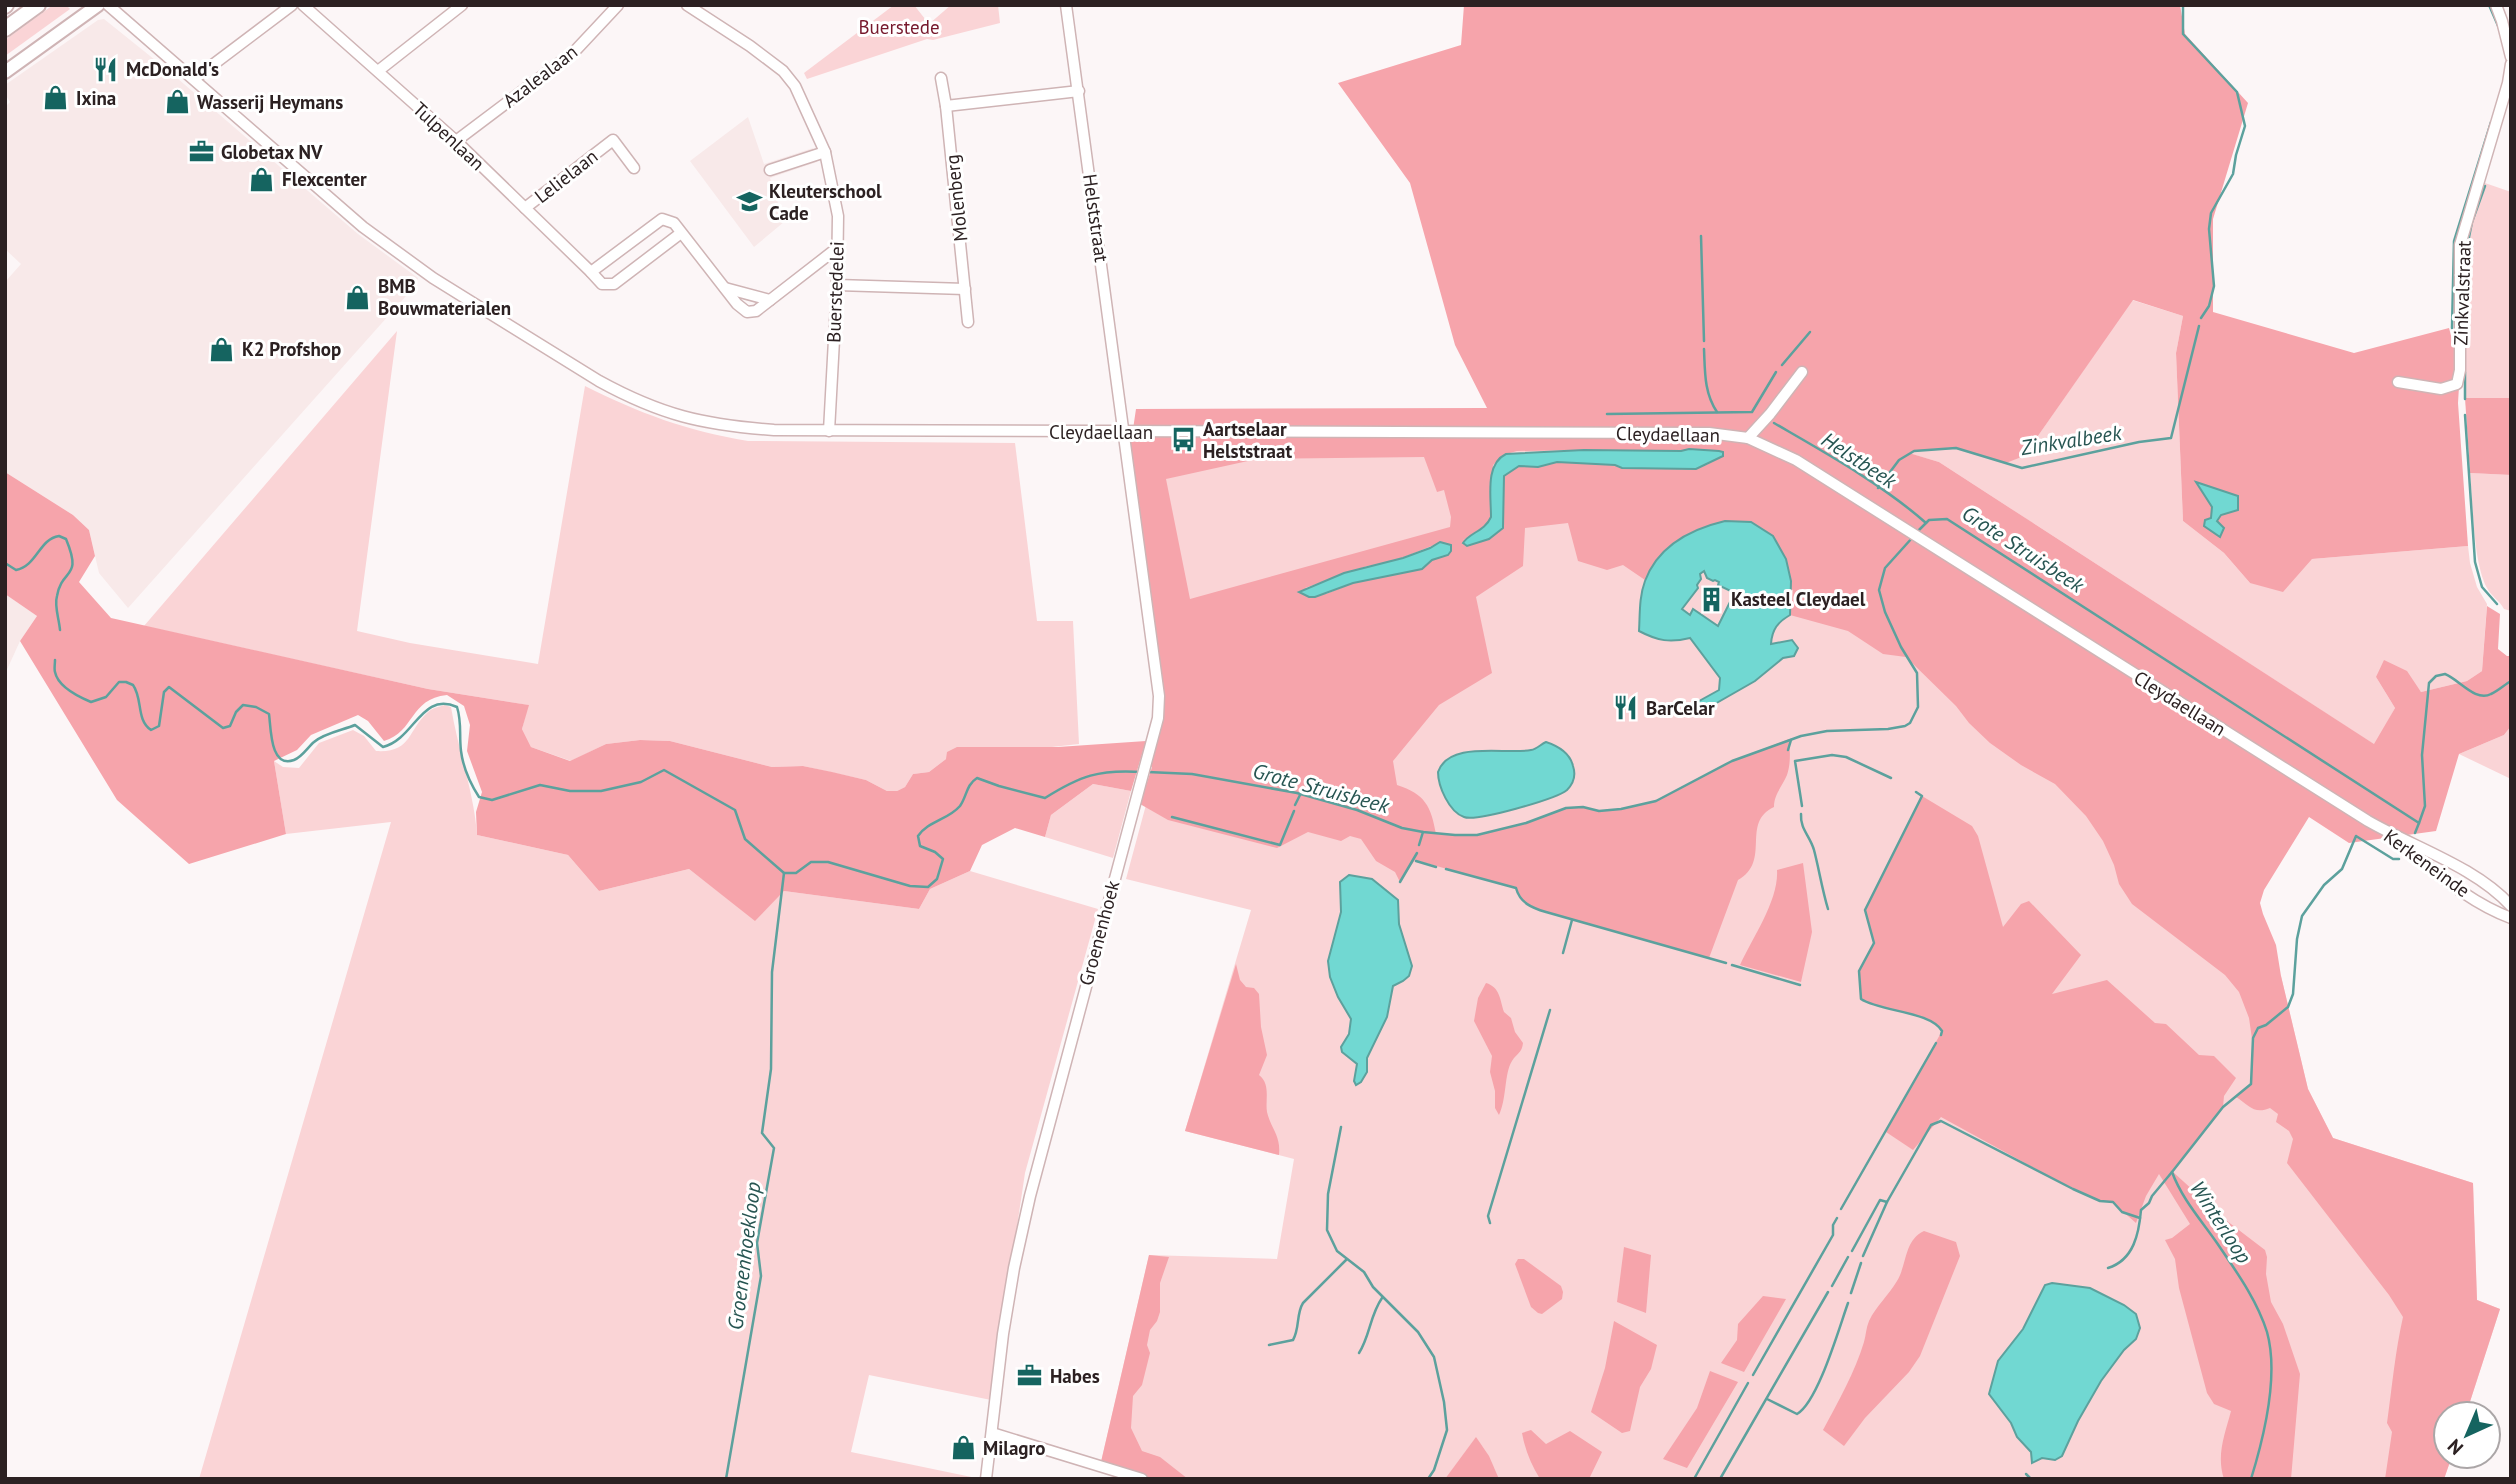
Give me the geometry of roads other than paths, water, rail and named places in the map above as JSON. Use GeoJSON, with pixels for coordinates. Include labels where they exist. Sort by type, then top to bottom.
{"type":"FeatureCollection","features":[{"type":"Feature","properties":{"kind":"highway"},"geometry":{"type":"LineString","coordinates":[[5,29],[38,5]]}},
{"type":"Feature","properties":{"kind":"main road"},"geometry":{"type":"LineString","coordinates":[[5,72],[99,5]]}},
{"type":"Feature","properties":{"kind":"street","name":"Cleydaellaan"},"geometry":{"type":"LineString","coordinates":[[108,5],[363,227],[401,256],[633,400],[672,414],[721,426],[774,430],[1709,433],[1748,438],[1789,456],[2374,824]]}},
{"type":"Feature","properties":{"kind":"street"},"geometry":{"type":"LineString","coordinates":[[194,79],[292,5]]}},
{"type":"Feature","properties":{"kind":"street","name":"Tulpenlaan"},"geometry":{"type":"LineString","coordinates":[[303,5],[456,141],[591,272]]}},
{"type":"Feature","properties":{"kind":"street"},"geometry":{"type":"LineString","coordinates":[[378,71],[462,5]]}},
{"type":"Feature","properties":{"kind":"street","name":"Azalealaan"},"geometry":{"type":"LineString","coordinates":[[456,141],[574,52],[618,5]]}},
{"type":"Feature","properties":{"kind":"street","name":"Buerstedelei"},"geometry":{"type":"LineString","coordinates":[[687,5],[783,71],[795,86],[825,152],[838,216],[829,431]]}},
{"type":"Feature","properties":{"kind":"street","name":"Helststraat"},"geometry":{"type":"LineString","coordinates":[[1066,5],[1124,432]]}},
{"type":"Feature","properties":{"kind":"street"},"geometry":{"type":"LineString","coordinates":[[2496,5],[2507,20],[2511,57]]}},
{"type":"Feature","properties":{"kind":"street","name":"Zinkvalstraat"},"geometry":{"type":"LineString","coordinates":[[2398,382],[2441,389],[2457,384],[2460,370],[2460,245],[2508,83],[2511,64]]}},
{"type":"Feature","properties":{"kind":"street","name":"Molenberg"},"geometry":{"type":"LineString","coordinates":[[941,78],[968,321]]}},
{"type":"Feature","properties":{"kind":"street"},"geometry":{"type":"LineString","coordinates":[[946,106],[1079,91]]}},
{"type":"Feature","properties":{"kind":"street","name":"Lelielaan"},"geometry":{"type":"LineString","coordinates":[[525,208],[613,140],[634,168]]}},
{"type":"Feature","properties":{"kind":"street"},"geometry":{"type":"LineString","coordinates":[[770,170],[825,152]]}},
{"type":"Feature","properties":{"kind":"street"},"geometry":{"type":"LineString","coordinates":[[681,233],[614,284],[602,284],[591,272],[662,219],[674,223],[737,304],[747,312],[756,311],[836,249]]}},
{"type":"Feature","properties":{"kind":"street"},"geometry":{"type":"LineString","coordinates":[[837,285],[965,289]]}},
{"type":"Feature","properties":{"kind":"street"},"geometry":{"type":"LineString","coordinates":[[724,288],[770,300]]}},
{"type":"Feature","properties":{"kind":"street"},"geometry":{"type":"LineString","coordinates":[[1748,438],[1802,372]]}},
{"type":"Feature","properties":{"kind":"street","name":"Groenenhoek"},"geometry":{"type":"LineString","coordinates":[[986,1479],[1014,1268],[1030,1196],[1158,718],[1159,696],[1124,432]]}},
{"type":"Feature","properties":{"kind":"street","name":"Kerkeneinde"},"geometry":{"type":"LineString","coordinates":[[2374,824],[2442,857],[2502,897],[2511,906]]}},
{"type":"Feature","properties":{"kind":"street","name":"Kerkeneinde"},"geometry":{"type":"LineString","coordinates":[[2374,824],[2433,872],[2498,913],[2511,918]]}},
{"type":"Feature","properties":{"kind":"street"},"geometry":{"type":"LineString","coordinates":[[992,1433],[1142,1479]]}},
{"type":"Feature","properties":{"kind":"water"},"geometry":{"type":"Polygon","coordinates":[[[1689,449],[1719,451],[1723,452],[1723,456],[1696,469],[1622,468],[1615,465],[1557,462],[1538,467],[1519,466],[1504,476],[1503,528],[1489,539],[1467,546],[1463,543],[1485,526],[1491,517],[1492,473],[1499,459],[1506,454],[1689,449]]]}},
{"type":"Feature","properties":{"kind":"water"},"geometry":{"type":"Polygon","coordinates":[[[2196,482],[2238,496],[2238,510],[2221,515],[2217,521],[2224,528],[2220,537],[2204,526],[2205,520],[2211,518],[2212,507],[2196,482]]]}},
{"type":"Feature","properties":{"kind":"water"},"geometry":{"type":"Polygon","coordinates":[[[1725,521],[1751,522],[1773,536],[1786,559],[1791,581],[1790,615],[1776,626],[1771,644],[1792,640],[1798,648],[1794,656],[1783,658],[1755,681],[1699,713],[1692,705],[1719,690],[1720,678],[1690,638],[1664,640],[1639,631],[1640,606],[1645,581],[1658,558],[1667,549],[1688,534],[1725,521]],[[1704,571],[1700,574],[1698,588],[1682,609],[1690,615],[1693,609],[1718,626],[1732,598],[1737,594],[1718,585],[1719,582],[1707,578],[1704,571]]]}},
{"type":"Feature","properties":{"kind":"water"},"geometry":{"type":"Polygon","coordinates":[[[1440,542],[1451,545],[1451,551],[1448,555],[1432,560],[1422,569],[1353,583],[1315,597],[1299,592],[1344,573],[1403,558],[1440,542]]]}},
{"type":"Feature","properties":{"kind":"water"},"geometry":{"type":"Polygon","coordinates":[[[1546,742],[1563,751],[1571,761],[1574,776],[1567,790],[1516,809],[1471,818],[1459,814],[1449,804],[1442,791],[1438,772],[1444,762],[1466,752],[1531,750],[1546,742]]]}},
{"type":"Feature","properties":{"kind":"water"},"geometry":{"type":"Polygon","coordinates":[[[1349,875],[1372,879],[1398,900],[1399,924],[1412,966],[1409,976],[1393,986],[1387,1017],[1367,1058],[1367,1072],[1356,1085],[1354,1081],[1357,1064],[1342,1052],[1341,1047],[1349,1034],[1351,1019],[1330,977],[1328,961],[1341,912],[1340,882],[1349,875]]]}},
{"type":"Feature","properties":{"kind":"water"},"geometry":{"type":"Polygon","coordinates":[[[2052,1283],[2090,1288],[2124,1305],[2136,1314],[2140,1328],[2136,1339],[2124,1350],[2101,1381],[2062,1456],[2055,1460],[2042,1458],[2032,1463],[2031,1452],[2017,1437],[2011,1423],[1989,1394],[1998,1361],[2023,1329],[2045,1285],[2052,1283]]]}},
{"type":"Feature","properties":{"kind":"waterway","name":"Zinkvalbeek"},"geometry":{"type":"LineString","coordinates":[[2183,5],[2183,34],[2237,92],[2245,126],[2233,174],[2211,213],[2209,229],[2214,286],[2209,306],[2201,318]]}},
{"type":"Feature","properties":{"kind":"waterway"},"geometry":{"type":"LineString","coordinates":[[2489,5],[2499,28]]}},
{"type":"Feature","properties":{"kind":"waterway"},"geometry":{"type":"LineString","coordinates":[[2452,328],[2454,241],[2491,122]]}},
{"type":"Feature","properties":{"kind":"waterway"},"geometry":{"type":"LineString","coordinates":[[2465,257],[2472,222],[2485,186]]}},
{"type":"Feature","properties":{"kind":"waterway"},"geometry":{"type":"LineString","coordinates":[[1701,236],[1704,341]]}},
{"type":"Feature","properties":{"kind":"waterway","name":"Zinkvalbeek"},"geometry":{"type":"LineString","coordinates":[[1878,488],[1899,460],[1914,451],[1956,448],[2022,468],[2139,442],[2171,438],[2199,326]]}},
{"type":"Feature","properties":{"kind":"waterway"},"geometry":{"type":"LineString","coordinates":[[1782,365],[1810,332]]}},
{"type":"Feature","properties":{"kind":"waterway"},"geometry":{"type":"LineString","coordinates":[[1704,349],[1707,390],[1717,412]]}},
{"type":"Feature","properties":{"kind":"waterway"},"geometry":{"type":"LineString","coordinates":[[1607,414],[1752,412],[1776,372]]}},
{"type":"Feature","properties":{"kind":"waterway"},"geometry":{"type":"LineString","coordinates":[[2465,372],[2465,399]]}},
{"type":"Feature","properties":{"kind":"waterway"},"geometry":{"type":"LineString","coordinates":[[2465,415],[2475,562],[2482,587],[2497,604]]}},
{"type":"Feature","properties":{"kind":"waterway","name":"Helstbeek"},"geometry":{"type":"LineString","coordinates":[[1774,423],[1872,482],[1926,523]]}},
{"type":"Feature","properties":{"kind":"waterway","name":"Grote Struisbeek"},"geometry":{"type":"LineString","coordinates":[[1916,533],[1929,520],[1947,519],[2419,823],[2425,806],[2422,755],[2429,683],[2436,676],[2445,674],[2473,693],[2485,696],[2511,681]]}},
{"type":"Feature","properties":{"kind":"waterway","name":"Grote Struisbeek"},"geometry":{"type":"LineString","coordinates":[[5,563],[16,570],[23,568],[52,538],[59,536],[66,539],[71,552],[72,567],[56,600],[60,630]]}},
{"type":"Feature","properties":{"kind":"waterway","name":"Grote Struisbeek"},"geometry":{"type":"LineString","coordinates":[[1148,772],[1192,774],[1297,793],[1357,810],[1402,828],[1477,835],[1526,823],[1566,808],[1583,807],[1599,811],[1656,801],[1732,761],[1801,736],[1827,731],[1905,726],[1910,723],[1918,707],[1917,673],[1901,647],[1885,612],[1879,590],[1885,568],[1912,538]]}},
{"type":"Feature","properties":{"kind":"waterway","name":"Grote Struisbeek"},"geometry":{"type":"LineString","coordinates":[[55,660],[55,671],[60,682],[70,691],[91,702],[106,697],[119,682],[133,685],[143,721],[151,730],[159,726],[164,692],[169,687],[223,728],[230,726],[236,712],[243,705],[256,707],[269,714],[273,746],[280,759],[286,761],[297,759],[323,736],[355,725],[383,747],[403,735],[435,705],[457,707],[463,763],[479,797],[492,800],[540,785],[570,791],[601,791],[641,782],[664,770],[735,810],[745,839],[784,873],[796,873],[811,862],[828,862],[910,886],[928,887],[937,879],[943,859],[935,852],[920,846],[918,836],[960,806],[969,787],[977,778],[1045,798],[1090,776],[1114,772],[1142,772]]}},
{"type":"Feature","properties":{"kind":"waterway"},"geometry":{"type":"LineString","coordinates":[[1788,750],[1791,740]]}},
{"type":"Feature","properties":{"kind":"waterway"},"geometry":{"type":"LineString","coordinates":[[1802,806],[1795,761],[1832,755],[1846,757],[1891,778]]}},
{"type":"Feature","properties":{"kind":"waterway"},"geometry":{"type":"LineString","coordinates":[[1916,792],[1922,796],[1865,910],[1874,943],[1859,971],[1861,999],[1880,1007],[1927,1019],[1936,1024],[1942,1031],[1941,1035]]}},
{"type":"Feature","properties":{"kind":"waterway"},"geometry":{"type":"LineString","coordinates":[[1295,805],[1300,795]]}},
{"type":"Feature","properties":{"kind":"waterway"},"geometry":{"type":"LineString","coordinates":[[1172,817],[1280,845],[1294,811]]}},
{"type":"Feature","properties":{"kind":"waterway"},"geometry":{"type":"LineString","coordinates":[[1801,814],[1802,824],[1814,850],[1828,909]]}},
{"type":"Feature","properties":{"kind":"waterway","name":"Winterloop"},"geometry":{"type":"LineString","coordinates":[[2415,833],[2419,823]]}},
{"type":"Feature","properties":{"kind":"waterway"},"geometry":{"type":"LineString","coordinates":[[1419,845],[1423,832]]}},
{"type":"Feature","properties":{"kind":"waterway","name":"Winterloop"},"geometry":{"type":"LineString","coordinates":[[2251,1479],[2261,1444],[2271,1386],[2267,1332],[2245,1286],[2186,1200],[2172,1172],[2223,1107],[2251,1084],[2253,1038],[2258,1028],[2266,1025],[2288,1007],[2293,994],[2297,939],[2302,916],[2324,885],[2342,869],[2356,836],[2393,859],[2399,859]]}},
{"type":"Feature","properties":{"kind":"waterway"},"geometry":{"type":"LineString","coordinates":[[1400,882],[1417,853]]}},
{"type":"Feature","properties":{"kind":"waterway"},"geometry":{"type":"LineString","coordinates":[[1416,861],[1436,867]]}},
{"type":"Feature","properties":{"kind":"waterway"},"geometry":{"type":"LineString","coordinates":[[1446,869],[1516,888],[1531,907],[1726,963]]}},
{"type":"Feature","properties":{"kind":"waterway","name":"Groenenhoekloop"},"geometry":{"type":"LineString","coordinates":[[726,1479],[761,1276],[757,1243],[774,1148],[762,1133],[771,1069],[772,972],[784,873]]}},
{"type":"Feature","properties":{"kind":"waterway"},"geometry":{"type":"LineString","coordinates":[[1563,953],[1572,920]]}},
{"type":"Feature","properties":{"kind":"waterway"},"geometry":{"type":"LineString","coordinates":[[1732,965],[1800,985]]}},
{"type":"Feature","properties":{"kind":"waterway"},"geometry":{"type":"LineString","coordinates":[[1490,1223],[1488,1216],[1550,1010]]}},
{"type":"Feature","properties":{"kind":"waterway"},"geometry":{"type":"LineString","coordinates":[[1841,1209],[1936,1043]]}},
{"type":"Feature","properties":{"kind":"waterway"},"geometry":{"type":"LineString","coordinates":[[1852,1251],[1880,1200],[1887,1202],[1931,1125],[1941,1121],[2073,1189],[2100,1201],[2113,1202],[2122,1212],[2140,1218]]}},
{"type":"Feature","properties":{"kind":"waterway"},"geometry":{"type":"LineString","coordinates":[[1341,1127],[1328,1194],[1327,1230],[1337,1251],[1364,1272],[1373,1287],[1418,1332],[1434,1357],[1447,1430],[1434,1470],[1428,1479]]}},
{"type":"Feature","properties":{"kind":"waterway"},"geometry":{"type":"LineString","coordinates":[[2108,1268],[2124,1259],[2129,1252],[2137,1236],[2141,1210],[2172,1172]]}},
{"type":"Feature","properties":{"kind":"waterway"},"geometry":{"type":"LineString","coordinates":[[1863,1256],[1887,1202]]}},
{"type":"Feature","properties":{"kind":"waterway"},"geometry":{"type":"LineString","coordinates":[[1753,1375],[1833,1235],[1833,1225],[1837,1218]]}},
{"type":"Feature","properties":{"kind":"waterway"},"geometry":{"type":"LineString","coordinates":[[1832,1286],[1848,1257]]}},
{"type":"Feature","properties":{"kind":"waterway"},"geometry":{"type":"LineString","coordinates":[[1269,1345],[1293,1340],[1303,1303],[1346,1260]]}},
{"type":"Feature","properties":{"kind":"waterway"},"geometry":{"type":"LineString","coordinates":[[1851,1293],[1861,1263]]}},
{"type":"Feature","properties":{"kind":"waterway"},"geometry":{"type":"LineString","coordinates":[[1720,1479],[1828,1292]]}},
{"type":"Feature","properties":{"kind":"waterway"},"geometry":{"type":"LineString","coordinates":[[1359,1353],[1382,1298]]}},
{"type":"Feature","properties":{"kind":"waterway"},"geometry":{"type":"LineString","coordinates":[[1767,1399],[1797,1414],[1805,1407],[1820,1380],[1848,1303]]}},
{"type":"Feature","properties":{"kind":"waterway"},"geometry":{"type":"LineString","coordinates":[[1694,1479],[1748,1383]]}},
{"type":"Feature","properties":{"kind":"waterway"},"geometry":{"type":"LineString","coordinates":[[2026,1474],[2031,1479]]}},
{"type":"Feature","properties":{"kind":"place","name":"McDonald's"},"geometry":{"type":"Point","coordinates":[106,69]}},
{"type":"Feature","properties":{"kind":"place","name":"Ixina"},"geometry":{"type":"Point","coordinates":[56,98]}},
{"type":"Feature","properties":{"kind":"place","name":"Wasserij Heymans"},"geometry":{"type":"Point","coordinates":[177,102]}},
{"type":"Feature","properties":{"kind":"place","name":"Globetax NV"},"geometry":{"type":"Point","coordinates":[201,152]}},
{"type":"Feature","properties":{"kind":"place","name":"Flexcenter"},"geometry":{"type":"Point","coordinates":[262,179]}},
{"type":"Feature","properties":{"kind":"place","name":"Kleuterschool Cade"},"geometry":{"type":"Point","coordinates":[749,202]}},
{"type":"Feature","properties":{"kind":"place","name":"BMB Bouwmaterialen"},"geometry":{"type":"Point","coordinates":[358,297]}},
{"type":"Feature","properties":{"kind":"place","name":"K2 Profshop"},"geometry":{"type":"Point","coordinates":[222,349]}},
{"type":"Feature","properties":{"kind":"place","name":"Aartselaar Helststraat"},"geometry":{"type":"Point","coordinates":[1183,440]}},
{"type":"Feature","properties":{"kind":"place","name":"Kasteel Cleydael"},"geometry":{"type":"Point","coordinates":[1711,599]}},
{"type":"Feature","properties":{"kind":"place","name":"BarCelar"},"geometry":{"type":"Point","coordinates":[1626,708]}},
{"type":"Feature","properties":{"kind":"place","name":"Habes"},"geometry":{"type":"Point","coordinates":[1030,1376]}},
{"type":"Feature","properties":{"kind":"place","name":"Milagro"},"geometry":{"type":"Point","coordinates":[963,1448]}},
{"type":"Feature","properties":{"kind":"park label","name":"Buerstede"},"geometry":{"type":"Point","coordinates":[899,27]}}]}
